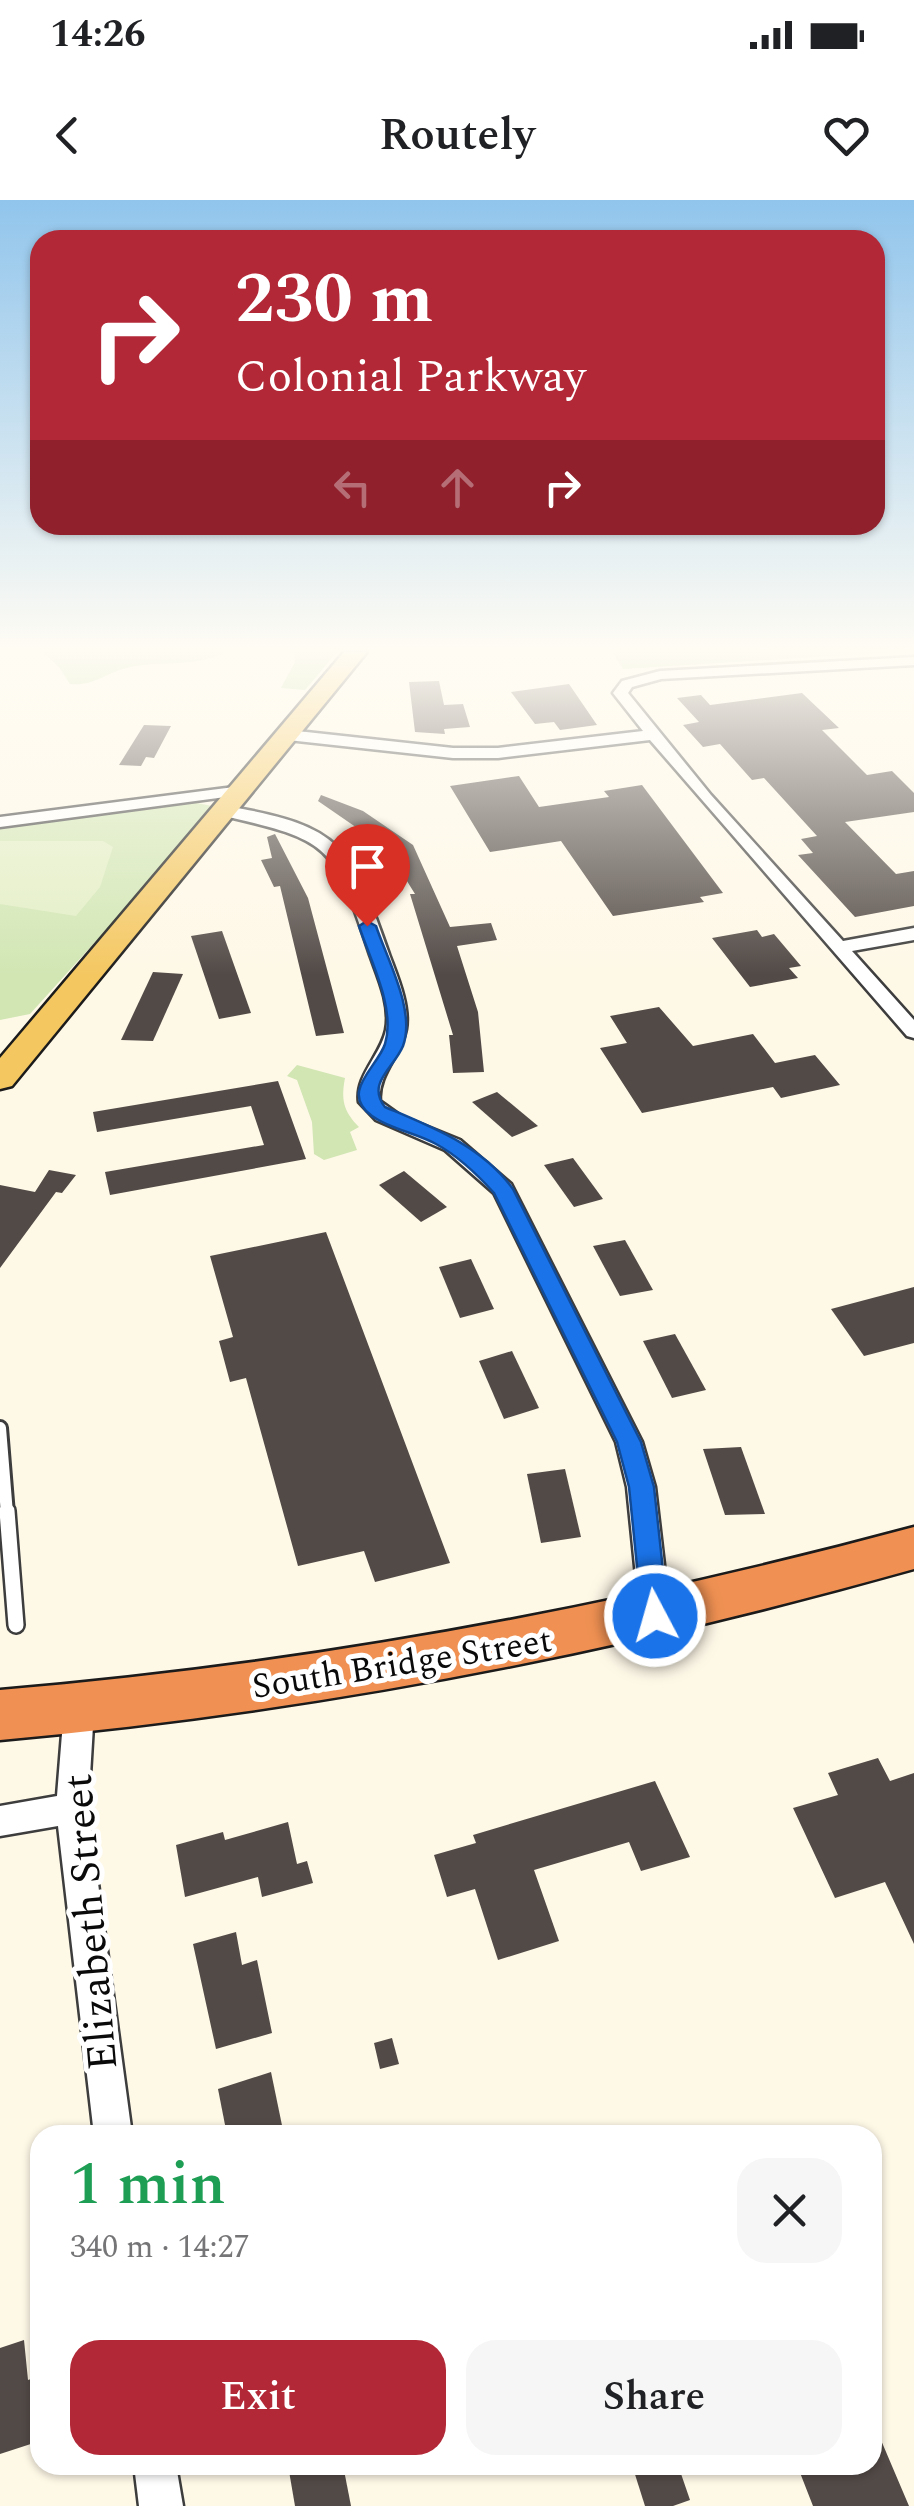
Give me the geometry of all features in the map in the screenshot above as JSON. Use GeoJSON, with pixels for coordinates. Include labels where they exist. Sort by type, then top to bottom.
{"type":"FeatureCollection","features":[{"type":"Feature","properties":{"kind":"highway","name":"South Bridge Street"},"geometry":{"type":"LineString","coordinates":[[0,1715],[80,1709],[353,1675],[495,1651],[655,1616],[914,1548]]}},
{"type":"Feature","properties":{"kind":"main road"},"geometry":{"type":"LineString","coordinates":[[0,1079],[268,760]]}},
{"type":"Feature","properties":{"kind":"street"},"geometry":{"type":"LineString","coordinates":[[672,760],[914,1032]]}},
{"type":"Feature","properties":{"kind":"street"},"geometry":{"type":"LineString","coordinates":[[0,822],[234,801],[308,832],[338,852],[350,872],[398,1018],[394,1046],[368,1086],[369,1099],[378,1111],[444,1140],[478,1164],[503,1189],[629,1442],[641,1487],[655,1616]]}},
{"type":"Feature","properties":{"kind":"street"},"geometry":{"type":"LineString","coordinates":[[838,948],[914,934]]}},
{"type":"Feature","properties":{"kind":"street","name":"Elizabeth Street"},"geometry":{"type":"LineString","coordinates":[[80,1709],[72,1809],[111,2125]]}},
{"type":"Feature","properties":{"kind":"street"},"geometry":{"type":"LineString","coordinates":[[0,1821],[72,1809]]}},
{"type":"Feature","properties":{"kind":"street"},"geometry":{"type":"LineString","coordinates":[[157,2475],[161,2506]]}},
{"type":"Feature","properties":{"kind":"lane"},"geometry":{"type":"LineString","coordinates":[[0,1428],[16,1625]]}},
{"type":"Feature","properties":{"kind":"green space"},"geometry":{"type":"Polygon","coordinates":[[[192,802],[212,806],[208,817],[30,1014],[0,1020],[0,826],[192,802]]]}},
{"type":"Feature","properties":{"kind":"green space"},"geometry":{"type":"Polygon","coordinates":[[[0,841],[103,841],[113,847],[100,887],[76,916],[0,904],[0,841]]]}},
{"type":"Feature","properties":{"kind":"green space"},"geometry":{"type":"Polygon","coordinates":[[[297,1065],[345,1078],[344,1104],[359,1127],[350,1132],[357,1150],[324,1160],[314,1154],[312,1122],[297,1080],[287,1076],[297,1065]]]}},
{"type":"Feature","properties":{"kind":"building"},"geometry":{"type":"Polygon","coordinates":[[[122,760],[145,760],[141,766],[119,765],[122,760]]]}},
{"type":"Feature","properties":{"kind":"building"},"geometry":{"type":"Polygon","coordinates":[[[734,760],[852,760],[867,775],[892,771],[914,793],[914,812],[845,822],[896,874],[914,871],[914,906],[855,917],[798,855],[813,853],[801,839],[817,836],[764,778],[752,780],[734,760]]]}},
{"type":"Feature","properties":{"kind":"building"},"geometry":{"type":"Polygon","coordinates":[[[519,776],[539,807],[609,797],[604,791],[642,785],[723,893],[700,897],[704,902],[613,916],[561,841],[490,852],[450,786],[519,776]]]}},
{"type":"Feature","properties":{"kind":"building"},"geometry":{"type":"Polygon","coordinates":[[[321,795],[363,811],[413,845],[450,927],[491,923],[497,940],[457,946],[478,1012],[484,1072],[453,1073],[449,1035],[453,1035],[410,894],[415,894],[381,839],[376,841],[318,801],[321,795]]]}},
{"type":"Feature","properties":{"kind":"building"},"geometry":{"type":"Polygon","coordinates":[[[275,834],[308,898],[344,1033],[316,1036],[280,886],[274,887],[261,860],[272,858],[267,837],[275,834]]]}},
{"type":"Feature","properties":{"kind":"building"},"geometry":{"type":"Polygon","coordinates":[[[757,930],[762,937],[774,934],[801,966],[789,968],[798,978],[750,987],[712,938],[757,930]]]}},
{"type":"Feature","properties":{"kind":"building"},"geometry":{"type":"Polygon","coordinates":[[[222,931],[251,1013],[219,1019],[191,936],[222,931]]]}},
{"type":"Feature","properties":{"kind":"building"},"geometry":{"type":"Polygon","coordinates":[[[153,972],[183,974],[153,1041],[121,1040],[153,972]]]}},
{"type":"Feature","properties":{"kind":"building"},"geometry":{"type":"Polygon","coordinates":[[[659,1007],[693,1046],[753,1034],[775,1063],[815,1055],[840,1085],[781,1098],[773,1087],[642,1113],[600,1048],[627,1043],[610,1016],[659,1007]]]}},
{"type":"Feature","properties":{"kind":"building"},"geometry":{"type":"Polygon","coordinates":[[[278,1081],[306,1159],[110,1195],[105,1172],[264,1145],[251,1106],[97,1132],[93,1112],[278,1081]]]}},
{"type":"Feature","properties":{"kind":"building"},"geometry":{"type":"Polygon","coordinates":[[[497,1092],[538,1126],[512,1137],[472,1102],[497,1092]]]}},
{"type":"Feature","properties":{"kind":"building"},"geometry":{"type":"Polygon","coordinates":[[[573,1158],[603,1199],[574,1207],[544,1165],[573,1158]]]}},
{"type":"Feature","properties":{"kind":"building"},"geometry":{"type":"Polygon","coordinates":[[[49,1170],[76,1175],[62,1193],[56,1192],[0,1268],[0,1185],[35,1192],[49,1170]]]}},
{"type":"Feature","properties":{"kind":"building"},"geometry":{"type":"Polygon","coordinates":[[[404,1171],[447,1207],[421,1222],[379,1185],[404,1171]]]}},
{"type":"Feature","properties":{"kind":"building"},"geometry":{"type":"Polygon","coordinates":[[[326,1232],[450,1563],[375,1582],[364,1551],[298,1566],[246,1378],[230,1382],[219,1341],[233,1337],[210,1256],[326,1232]]]}},
{"type":"Feature","properties":{"kind":"building"},"geometry":{"type":"Polygon","coordinates":[[[625,1240],[653,1290],[620,1296],[593,1246],[625,1240]]]}},
{"type":"Feature","properties":{"kind":"building"},"geometry":{"type":"Polygon","coordinates":[[[471,1259],[494,1309],[460,1318],[439,1267],[471,1259]]]}},
{"type":"Feature","properties":{"kind":"building"},"geometry":{"type":"Polygon","coordinates":[[[914,1287],[914,1343],[864,1356],[831,1309],[914,1287]]]}},
{"type":"Feature","properties":{"kind":"building"},"geometry":{"type":"Polygon","coordinates":[[[675,1334],[706,1390],[672,1398],[643,1341],[675,1334]]]}},
{"type":"Feature","properties":{"kind":"building"},"geometry":{"type":"Polygon","coordinates":[[[512,1351],[539,1408],[504,1419],[479,1361],[512,1351]]]}},
{"type":"Feature","properties":{"kind":"building"},"geometry":{"type":"Polygon","coordinates":[[[741,1447],[765,1514],[725,1515],[703,1449],[741,1447]]]}},
{"type":"Feature","properties":{"kind":"building"},"geometry":{"type":"Polygon","coordinates":[[[565,1469],[581,1537],[541,1543],[527,1474],[565,1469]]]}},
{"type":"Feature","properties":{"kind":"building"},"geometry":{"type":"Polygon","coordinates":[[[878,1758],[890,1781],[914,1773],[914,1944],[885,1882],[835,1898],[793,1808],[838,1795],[828,1773],[878,1758]]]}},
{"type":"Feature","properties":{"kind":"building"},"geometry":{"type":"Polygon","coordinates":[[[655,1781],[690,1857],[641,1871],[629,1842],[534,1870],[559,1941],[498,1960],[475,1889],[447,1897],[434,1855],[476,1843],[473,1835],[655,1781]]]}},
{"type":"Feature","properties":{"kind":"building"},"geometry":{"type":"Polygon","coordinates":[[[288,1822],[297,1864],[307,1861],[313,1883],[262,1897],[258,1877],[185,1897],[176,1845],[223,1832],[225,1840],[288,1822]]]}},
{"type":"Feature","properties":{"kind":"building"},"geometry":{"type":"Polygon","coordinates":[[[236,1932],[242,1965],[257,1960],[272,2033],[216,2049],[193,1944],[236,1932]]]}},
{"type":"Feature","properties":{"kind":"building"},"geometry":{"type":"Polygon","coordinates":[[[392,2038],[399,2064],[380,2069],[374,2043],[392,2038]]]}},
{"type":"Feature","properties":{"kind":"building"},"geometry":{"type":"Polygon","coordinates":[[[271,2072],[282,2125],[225,2125],[218,2089],[271,2072]]]}},
{"type":"Feature","properties":{"kind":"building"},"geometry":{"type":"Polygon","coordinates":[[[24,2340],[30,2379],[30,2444],[0,2454],[0,2348],[24,2340]]]}},
{"type":"Feature","properties":{"kind":"building"},"geometry":{"type":"Polygon","coordinates":[[[882,2443],[909,2506],[813,2506],[801,2475],[882,2475],[882,2443]]]}},
{"type":"Feature","properties":{"kind":"building"},"geometry":{"type":"Polygon","coordinates":[[[290,2475],[345,2475],[351,2506],[295,2506],[290,2475]]]}},
{"type":"Feature","properties":{"kind":"building"},"geometry":{"type":"Polygon","coordinates":[[[635,2475],[681,2475],[690,2500],[673,2506],[645,2506],[635,2475]]]}},
{"type":"Feature","properties":{"kind":"route"},"geometry":{"type":"LineString","coordinates":[[367,926],[398,1018],[394,1046],[368,1086],[369,1099],[378,1111],[444,1140],[478,1164],[503,1189],[629,1442],[641,1487],[655,1616]]}}]}
